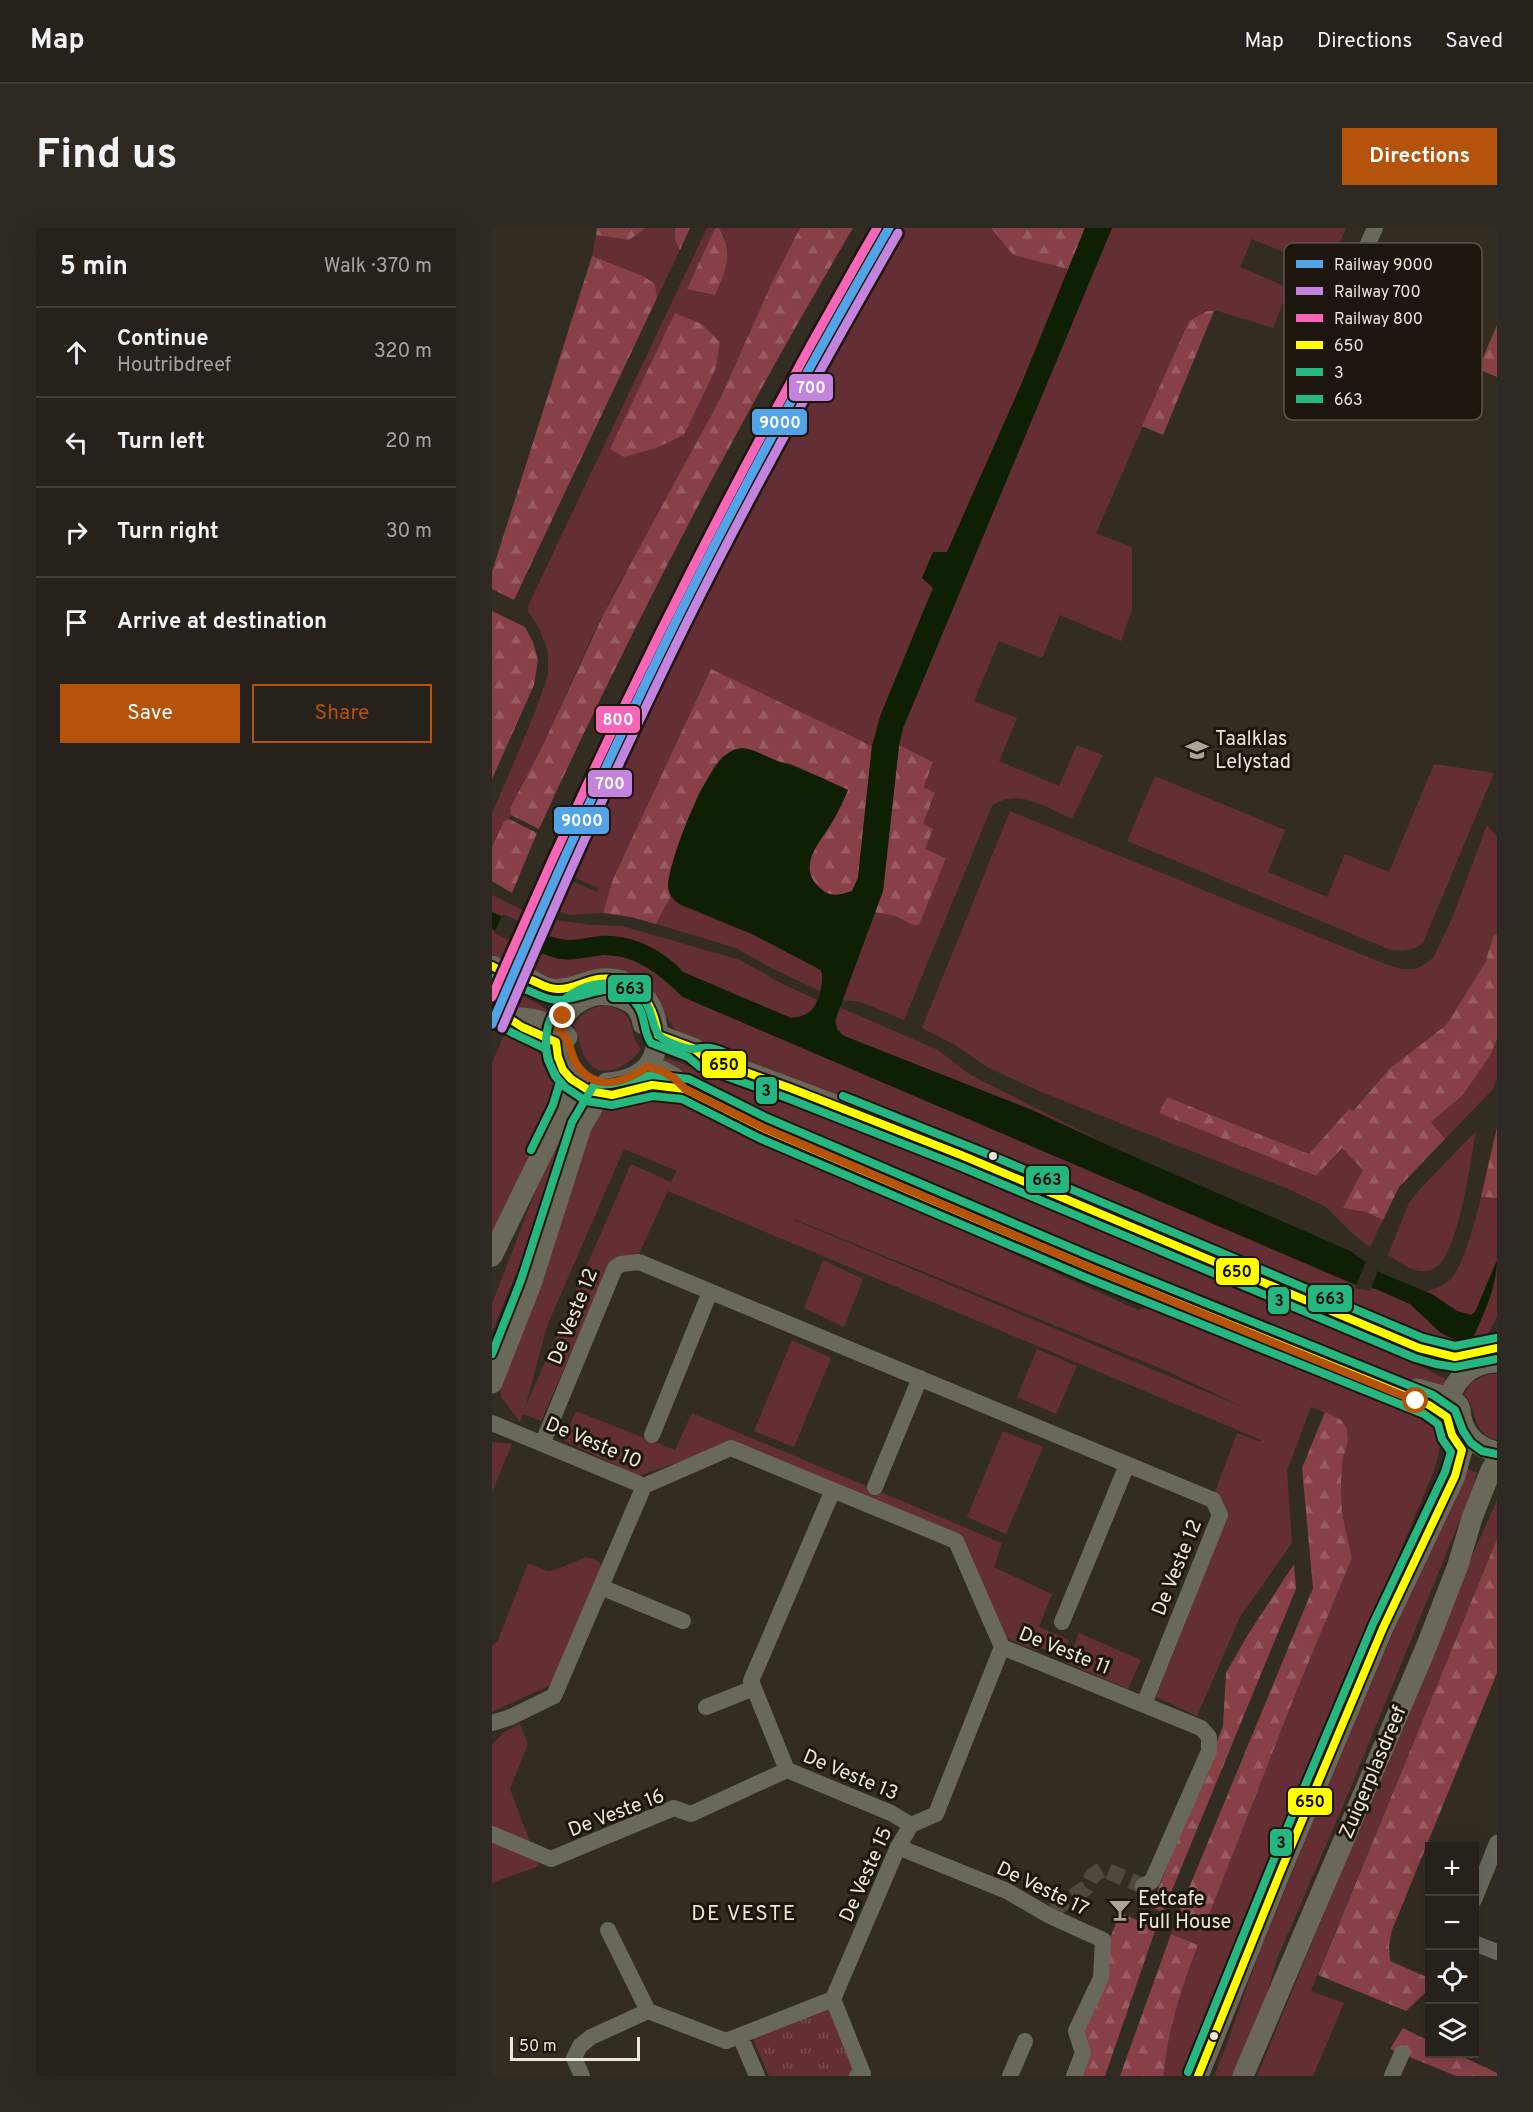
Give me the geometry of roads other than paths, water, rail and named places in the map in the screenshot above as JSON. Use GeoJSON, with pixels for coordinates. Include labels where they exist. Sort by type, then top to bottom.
{"type":"FeatureCollection","features":[{"type":"Feature","properties":{"kind":"main road"},"geometry":{"type":"LineString","coordinates":[[492,966],[514,977],[529,980],[550,989],[567,988],[598,979],[621,981],[643,994],[650,1003],[657,1025],[657,1041],[647,1067],[628,1080],[604,1088],[582,1087],[563,1070],[558,1057],[560,1027],[573,1005],[588,997],[606,994],[617,996],[636,1007],[646,1035],[657,1041],[690,1059],[704,1058],[805,1092],[986,1165],[1383,1334],[1465,1364],[1495,1354]]}},
{"type":"Feature","properties":{"kind":"main road"},"geometry":{"type":"LineString","coordinates":[[514,977],[523,990],[567,1036],[576,1064],[612,1095],[652,1085],[685,1089]]}},
{"type":"Feature","properties":{"kind":"main road"},"geometry":{"type":"LineString","coordinates":[[500,1015],[531,1018],[560,1027]]}},
{"type":"Feature","properties":{"kind":"main road"},"geometry":{"type":"LineString","coordinates":[[647,1067],[662,1071],[674,1078],[685,1089],[764,1128],[1091,1268],[1369,1381],[1416,1389],[1448,1408]]}},
{"type":"Feature","properties":{"kind":"main road"},"geometry":{"type":"LineString","coordinates":[[492,1256],[564,1108],[571,1079]]}},
{"type":"Feature","properties":{"kind":"main road"},"geometry":{"type":"LineString","coordinates":[[492,1383],[531,1284],[581,1127],[604,1088]]}},
{"type":"Feature","properties":{"kind":"main road"},"geometry":{"type":"LineString","coordinates":[[1465,1364],[1453,1389],[1448,1408],[1452,1435],[1462,1450],[1477,1460],[1496,1461]]}},
{"type":"Feature","properties":{"kind":"main road"},"geometry":{"type":"LineString","coordinates":[[1448,1408],[1456,1403],[1460,1408],[1462,1424],[1470,1437],[1496,1461]]}},
{"type":"Feature","properties":{"kind":"main road"},"geometry":{"type":"LineString","coordinates":[[1198,2076],[1286,1858],[1383,1628],[1455,1476],[1462,1450]]}},
{"type":"Feature","properties":{"kind":"main road","name":"Zuigerplasdreef"},"geometry":{"type":"LineString","coordinates":[[1243,2076],[1425,1650],[1458,1565],[1472,1518],[1496,1461]]}},
{"type":"Feature","properties":{"kind":"street"},"geometry":{"type":"LineString","coordinates":[[1368,243],[1375,228]]}},
{"type":"Feature","properties":{"kind":"street","name":"De Veste 12"},"geometry":{"type":"LineString","coordinates":[[543,1442],[615,1268],[621,1264],[639,1262],[1213,1500],[1220,1515],[1144,1704]]}},
{"type":"Feature","properties":{"kind":"street"},"geometry":{"type":"LineString","coordinates":[[651,1435],[710,1292]]}},
{"type":"Feature","properties":{"kind":"street"},"geometry":{"type":"LineString","coordinates":[[875,1487],[920,1378]]}},
{"type":"Feature","properties":{"kind":"street","name":"De Veste 10"},"geometry":{"type":"LineString","coordinates":[[492,1423],[543,1442],[644,1486],[554,1696],[511,1717],[492,1722]]}},
{"type":"Feature","properties":{"kind":"street","name":"De Veste 11"},"geometry":{"type":"LineString","coordinates":[[644,1486],[731,1448],[956,1541],[1002,1647],[1202,1728],[1209,1737],[1209,1751],[1152,1881],[1143,1886]]}},
{"type":"Feature","properties":{"kind":"street"},"geometry":{"type":"LineString","coordinates":[[1062,1622],[1127,1464]]}},
{"type":"Feature","properties":{"kind":"street"},"geometry":{"type":"LineString","coordinates":[[706,1707],[754,1688],[751,1681],[833,1490]]}},
{"type":"Feature","properties":{"kind":"street"},"geometry":{"type":"LineString","coordinates":[[601,1587],[683,1621]]}},
{"type":"Feature","properties":{"kind":"street","name":"De Veste 15"},"geometry":{"type":"LineString","coordinates":[[833,1999],[898,1847],[911,1825],[936,1814],[1002,1647]]}},
{"type":"Feature","properties":{"kind":"street","name":"De Veste 13"},"geometry":{"type":"LineString","coordinates":[[754,1688],[787,1770],[891,1813],[911,1825]]}},
{"type":"Feature","properties":{"kind":"street","name":"De Veste 16"},"geometry":{"type":"LineString","coordinates":[[492,1834],[551,1859],[674,1808],[691,1814],[787,1770]]}},
{"type":"Feature","properties":{"kind":"street"},"geometry":{"type":"LineString","coordinates":[[1475,1896],[1497,1843]]}},
{"type":"Feature","properties":{"kind":"street","name":"De Veste 17"},"geometry":{"type":"LineString","coordinates":[[898,1847],[1007,1891],[1103,1940],[1101,1978],[1076,2031],[1083,2053],[1074,2076]]}},
{"type":"Feature","properties":{"kind":"street"},"geometry":{"type":"LineString","coordinates":[[608,1930],[648,2010],[726,2041],[833,1999],[862,2075]]}},
{"type":"Feature","properties":{"kind":"street"},"geometry":{"type":"LineString","coordinates":[[1479,1945],[1497,1952]]}},
{"type":"Feature","properties":{"kind":"street"},"geometry":{"type":"LineString","coordinates":[[582,2076],[574,2058],[580,2046],[591,2037],[648,2010]]}},
{"type":"Feature","properties":{"kind":"street"},"geometry":{"type":"LineString","coordinates":[[740,2036],[757,2076]]}},
{"type":"Feature","properties":{"kind":"street"},"geometry":{"type":"LineString","coordinates":[[1010,2076],[1025,2041]]}},
{"type":"Feature","properties":{"kind":"street"},"geometry":{"type":"LineString","coordinates":[[1392,2076],[1401,2053]]}},
{"type":"Feature","properties":{"kind":"tunnel"},"geometry":{"type":"LineString","coordinates":[[1053,1910],[1086,1888],[1093,1875],[1103,1869],[1143,1886]]}},
{"type":"Feature","properties":{"kind":"rail line","name":"800"},"geometry":{"type":"LineString","coordinates":[[492,997],[580,800],[673,607],[772,416],[877,228]]}},
{"type":"Feature","properties":{"kind":"rail line","name":"9000"},"geometry":{"type":"LineString","coordinates":[[492,1024],[628,719],[677,619],[780,422],[889,228]]}},
{"type":"Feature","properties":{"kind":"rail line","name":"700"},"geometry":{"type":"LineString","coordinates":[[502,1028],[591,825],[686,624],[789,427],[898,233]]}},
{"type":"Feature","properties":{"kind":"place","name":"Taalklas Lelystad"},"geometry":{"type":"Point","coordinates":[1197,750]}},
{"type":"Feature","properties":{"kind":"place","name":"Eetcafe Full House"},"geometry":{"type":"Point","coordinates":[1120,1910]}},
{"type":"Feature","properties":{"kind":"district","name":"DE VESTE"},"geometry":{"type":"Point","coordinates":[744,1913]}}]}
